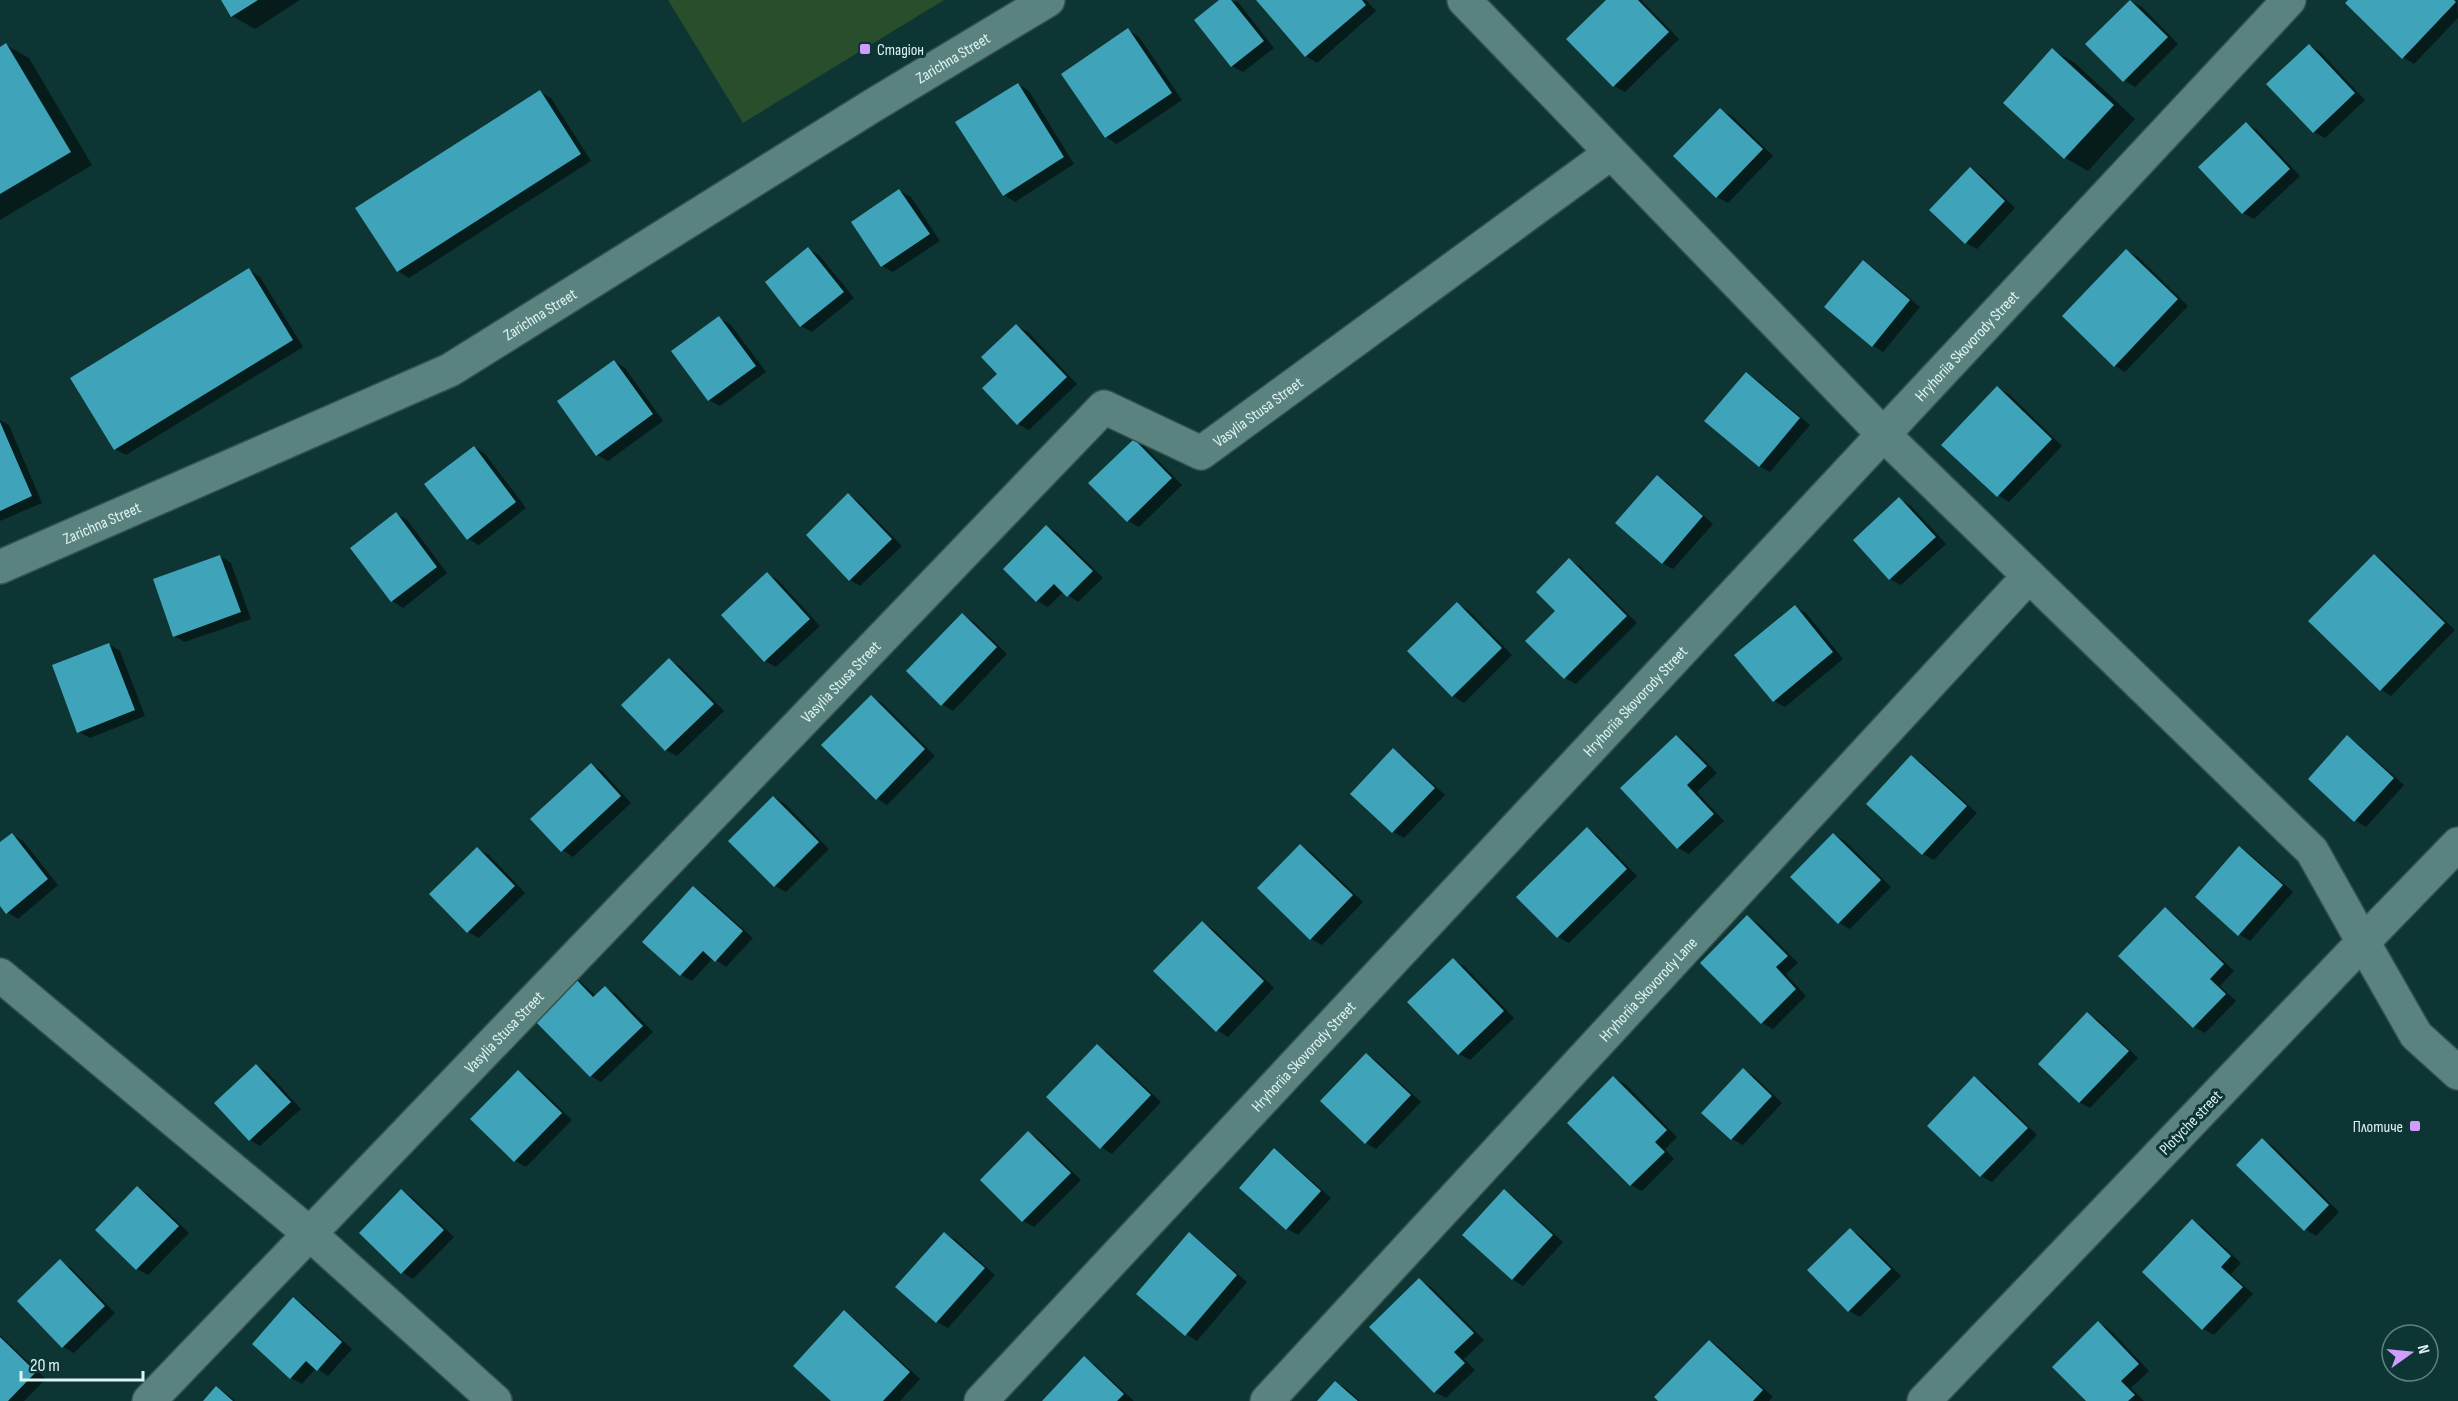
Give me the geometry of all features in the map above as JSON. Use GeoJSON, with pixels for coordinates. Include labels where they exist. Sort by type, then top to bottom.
{"type":"FeatureCollection","features":[{"type":"Feature","properties":{"kind":"street","name":"Zarichna Street"},"geometry":{"type":"LineString","coordinates":[[0,567],[450,370],[872,106],[1048,0]]}},
{"type":"Feature","properties":{"kind":"street"},"geometry":{"type":"LineString","coordinates":[[1464,0],[1882,433],[2312,851],[2415,1035],[2458,1072]]}},
{"type":"Feature","properties":{"kind":"street","name":"Hryhoriia Skovorody Street"},"geometry":{"type":"LineString","coordinates":[[981,1401],[1882,433],[2289,0]]}},
{"type":"Feature","properties":{"kind":"street","name":"Vasylia Stusa Street"},"geometry":{"type":"LineString","coordinates":[[149,1401],[1104,407],[1201,453],[1611,153]]}},
{"type":"Feature","properties":{"kind":"street","name":"Hryhoriia Skovorody Lane"},"geometry":{"type":"LineString","coordinates":[[1267,1401],[2028,576]]}},
{"type":"Feature","properties":{"kind":"street","name":"Plotyche street"},"geometry":{"type":"LineString","coordinates":[[1923,1401],[2458,844]]}},
{"type":"Feature","properties":{"kind":"street"},"geometry":{"type":"LineString","coordinates":[[0,975],[310,1234],[495,1401]]}},
{"type":"Feature","properties":{"kind":"green space"},"geometry":{"type":"Polygon","coordinates":[[[668,0],[944,0],[743,123],[668,0]]]}},
{"type":"Feature","properties":{"kind":"building"},"geometry":{"type":"Polygon","coordinates":[[[221,0],[258,0],[231,17],[221,0]]]}},
{"type":"Feature","properties":{"kind":"building"},"geometry":{"type":"Polygon","coordinates":[[[1219,0],[1231,0],[1264,41],[1231,67],[1194,20],[1219,0]]]}},
{"type":"Feature","properties":{"kind":"building"},"geometry":{"type":"Polygon","coordinates":[[[1256,0],[1362,0],[1366,5],[1305,57],[1256,0]]]}},
{"type":"Feature","properties":{"kind":"building"},"geometry":{"type":"Polygon","coordinates":[[[1606,0],[1638,0],[1669,32],[1613,87],[1566,39],[1606,0]]]}},
{"type":"Feature","properties":{"kind":"building"},"geometry":{"type":"Polygon","coordinates":[[[2130,0],[2168,37],[2123,82],[2085,44],[2130,0]]]}},
{"type":"Feature","properties":{"kind":"building"},"geometry":{"type":"Polygon","coordinates":[[[2348,0],[2454,0],[2456,2],[2402,59],[2345,3],[2348,0]]]}},
{"type":"Feature","properties":{"kind":"building"},"geometry":{"type":"Polygon","coordinates":[[[1128,28],[1172,93],[1105,138],[1061,74],[1128,28]]]}},
{"type":"Feature","properties":{"kind":"building"},"geometry":{"type":"Polygon","coordinates":[[[6,43],[71,152],[0,194],[0,47],[6,43]]]}},
{"type":"Feature","properties":{"kind":"building"},"geometry":{"type":"Polygon","coordinates":[[[2309,44],[2355,93],[2313,133],[2266,84],[2309,44]]]}},
{"type":"Feature","properties":{"kind":"building"},"geometry":{"type":"Polygon","coordinates":[[[2052,48],[2114,105],[2064,159],[2003,103],[2052,48]]]}},
{"type":"Feature","properties":{"kind":"building"},"geometry":{"type":"Polygon","coordinates":[[[1018,83],[1064,157],[1003,196],[955,122],[1018,83]]]}},
{"type":"Feature","properties":{"kind":"building"},"geometry":{"type":"Polygon","coordinates":[[[540,90],[581,154],[397,272],[355,208],[540,90]]]}},
{"type":"Feature","properties":{"kind":"building"},"geometry":{"type":"Polygon","coordinates":[[[1720,108],[1763,149],[1716,198],[1673,156],[1720,108]]]}},
{"type":"Feature","properties":{"kind":"building"},"geometry":{"type":"Polygon","coordinates":[[[2246,122],[2290,169],[2242,214],[2198,167],[2246,122]]]}},
{"type":"Feature","properties":{"kind":"building"},"geometry":{"type":"Polygon","coordinates":[[[1970,167],[2005,201],[1965,244],[1929,210],[1970,167]]]}},
{"type":"Feature","properties":{"kind":"building"},"geometry":{"type":"Polygon","coordinates":[[[899,189],[930,234],[881,267],[851,222],[899,189]]]}},
{"type":"Feature","properties":{"kind":"building"},"geometry":{"type":"Polygon","coordinates":[[[808,247],[844,292],[800,327],[765,282],[808,247]]]}},
{"type":"Feature","properties":{"kind":"building"},"geometry":{"type":"Polygon","coordinates":[[[2126,249],[2178,299],[2114,367],[2062,316],[2126,249]]]}},
{"type":"Feature","properties":{"kind":"building"},"geometry":{"type":"Polygon","coordinates":[[[1863,260],[1910,300],[1872,347],[1824,307],[1863,260]]]}},
{"type":"Feature","properties":{"kind":"building"},"geometry":{"type":"Polygon","coordinates":[[[249,268],[293,340],[114,450],[70,378],[249,268]]]}},
{"type":"Feature","properties":{"kind":"building"},"geometry":{"type":"Polygon","coordinates":[[[719,316],[756,366],[708,401],[671,351],[719,316]]]}},
{"type":"Feature","properties":{"kind":"building"},"geometry":{"type":"Polygon","coordinates":[[[1016,324],[1067,377],[1017,425],[982,388],[997,374],[981,357],[1016,324]]]}},
{"type":"Feature","properties":{"kind":"building"},"geometry":{"type":"Polygon","coordinates":[[[614,360],[653,414],[596,456],[557,401],[614,360]]]}},
{"type":"Feature","properties":{"kind":"building"},"geometry":{"type":"Polygon","coordinates":[[[1746,372],[1800,418],[1759,467],[1704,421],[1746,372]]]}},
{"type":"Feature","properties":{"kind":"building"},"geometry":{"type":"Polygon","coordinates":[[[1997,386],[2052,439],[1997,497],[1941,445],[1997,386]]]}},
{"type":"Feature","properties":{"kind":"building"},"geometry":{"type":"Polygon","coordinates":[[[0,422],[32,496],[0,511],[0,422]]]}},
{"type":"Feature","properties":{"kind":"building"},"geometry":{"type":"Polygon","coordinates":[[[1134,439],[1172,478],[1127,522],[1088,483],[1134,439]]]}},
{"type":"Feature","properties":{"kind":"building"},"geometry":{"type":"Polygon","coordinates":[[[474,446],[516,502],[467,540],[424,484],[474,446]]]}},
{"type":"Feature","properties":{"kind":"building"},"geometry":{"type":"Polygon","coordinates":[[[1657,475],[1703,516],[1662,564],[1615,523],[1657,475]]]}},
{"type":"Feature","properties":{"kind":"building"},"geometry":{"type":"Polygon","coordinates":[[[848,493],[892,539],[849,581],[806,535],[848,493]]]}},
{"type":"Feature","properties":{"kind":"building"},"geometry":{"type":"Polygon","coordinates":[[[1899,497],[1936,537],[1889,580],[1853,540],[1899,497]]]}},
{"type":"Feature","properties":{"kind":"building"},"geometry":{"type":"Polygon","coordinates":[[[396,512],[437,567],[391,602],[350,548],[396,512]]]}},
{"type":"Feature","properties":{"kind":"building"},"geometry":{"type":"Polygon","coordinates":[[[1046,525],[1093,571],[1067,597],[1054,584],[1036,602],[1003,569],[1046,525]]]}},
{"type":"Feature","properties":{"kind":"building"},"geometry":{"type":"Polygon","coordinates":[[[2374,554],[2445,623],[2380,691],[2308,621],[2374,554]]]}},
{"type":"Feature","properties":{"kind":"building"},"geometry":{"type":"Polygon","coordinates":[[[220,555],[241,612],[173,637],[153,579],[220,555]]]}},
{"type":"Feature","properties":{"kind":"building"},"geometry":{"type":"Polygon","coordinates":[[[1569,558],[1627,616],[1564,679],[1525,641],[1555,611],[1536,592],[1569,558]]]}},
{"type":"Feature","properties":{"kind":"building"},"geometry":{"type":"Polygon","coordinates":[[[767,572],[810,619],[764,662],[721,615],[767,572]]]}},
{"type":"Feature","properties":{"kind":"building"},"geometry":{"type":"Polygon","coordinates":[[[1457,602],[1502,648],[1452,697],[1407,651],[1457,602]]]}},
{"type":"Feature","properties":{"kind":"building"},"geometry":{"type":"Polygon","coordinates":[[[1795,605],[1833,652],[1773,702],[1734,655],[1795,605]]]}},
{"type":"Feature","properties":{"kind":"building"},"geometry":{"type":"Polygon","coordinates":[[[962,613],[997,647],[941,706],[906,671],[962,613]]]}},
{"type":"Feature","properties":{"kind":"building"},"geometry":{"type":"Polygon","coordinates":[[[109,643],[135,710],[77,733],[52,665],[109,643]]]}},
{"type":"Feature","properties":{"kind":"building"},"geometry":{"type":"Polygon","coordinates":[[[669,658],[714,704],[665,751],[621,705],[669,658]]]}},
{"type":"Feature","properties":{"kind":"building"},"geometry":{"type":"Polygon","coordinates":[[[871,695],[925,749],[876,800],[821,745],[871,695]]]}},
{"type":"Feature","properties":{"kind":"building"},"geometry":{"type":"Polygon","coordinates":[[[1676,735],[1707,766],[1687,785],[1714,814],[1677,849],[1620,788],[1676,735]]]}},
{"type":"Feature","properties":{"kind":"building"},"geometry":{"type":"Polygon","coordinates":[[[2347,735],[2394,778],[2354,822],[2308,779],[2347,735]]]}},
{"type":"Feature","properties":{"kind":"building"},"geometry":{"type":"Polygon","coordinates":[[[1393,748],[1435,788],[1392,833],[1350,794],[1393,748]]]}},
{"type":"Feature","properties":{"kind":"building"},"geometry":{"type":"Polygon","coordinates":[[[1911,755],[1967,806],[1922,855],[1866,804],[1911,755]]]}},
{"type":"Feature","properties":{"kind":"building"},"geometry":{"type":"Polygon","coordinates":[[[591,763],[621,796],[561,852],[530,819],[591,763]]]}},
{"type":"Feature","properties":{"kind":"building"},"geometry":{"type":"Polygon","coordinates":[[[773,796],[819,842],[774,887],[728,841],[773,796]]]}},
{"type":"Feature","properties":{"kind":"building"},"geometry":{"type":"Polygon","coordinates":[[[1587,827],[1627,869],[1557,938],[1516,897],[1587,827]]]}},
{"type":"Feature","properties":{"kind":"building"},"geometry":{"type":"Polygon","coordinates":[[[12,833],[48,879],[6,914],[0,906],[0,842],[12,833]]]}},
{"type":"Feature","properties":{"kind":"building"},"geometry":{"type":"Polygon","coordinates":[[[1833,833],[1881,880],[1838,924],[1790,877],[1833,833]]]}},
{"type":"Feature","properties":{"kind":"building"},"geometry":{"type":"Polygon","coordinates":[[[1300,844],[1353,895],[1310,940],[1257,888],[1300,844]]]}},
{"type":"Feature","properties":{"kind":"building"},"geometry":{"type":"Polygon","coordinates":[[[2239,846],[2283,885],[2238,936],[2195,897],[2239,846]]]}},
{"type":"Feature","properties":{"kind":"building"},"geometry":{"type":"Polygon","coordinates":[[[477,847],[515,886],[467,933],[429,894],[477,847]]]}},
{"type":"Feature","properties":{"kind":"building"},"geometry":{"type":"Polygon","coordinates":[[[693,886],[743,931],[715,962],[703,951],[680,976],[642,942],[693,886]]]}},
{"type":"Feature","properties":{"kind":"building"},"geometry":{"type":"Polygon","coordinates":[[[2165,907],[2224,964],[2210,979],[2226,994],[2193,1028],[2118,956],[2165,907]]]}},
{"type":"Feature","properties":{"kind":"building"},"geometry":{"type":"Polygon","coordinates":[[[1747,915],[1788,956],[1776,967],[1796,989],[1761,1024],[1700,963],[1747,915]]]}},
{"type":"Feature","properties":{"kind":"building"},"geometry":{"type":"Polygon","coordinates":[[[1202,921],[1264,981],[1216,1032],[1153,971],[1202,921]]]}},
{"type":"Feature","properties":{"kind":"building"},"geometry":{"type":"Polygon","coordinates":[[[1453,958],[1504,1011],[1458,1055],[1407,1002],[1453,958]]]}},
{"type":"Feature","properties":{"kind":"building"},"geometry":{"type":"Polygon","coordinates":[[[571,974],[593,997],[605,986],[643,1026],[590,1077],[529,1015],[571,974]]]}},
{"type":"Feature","properties":{"kind":"building"},"geometry":{"type":"Polygon","coordinates":[[[2087,1012],[2129,1051],[2079,1103],[2038,1064],[2087,1012]]]}},
{"type":"Feature","properties":{"kind":"building"},"geometry":{"type":"Polygon","coordinates":[[[1097,1044],[1151,1095],[1100,1149],[1046,1097],[1097,1044]]]}},
{"type":"Feature","properties":{"kind":"building"},"geometry":{"type":"Polygon","coordinates":[[[1366,1053],[1411,1095],[1365,1144],[1320,1101],[1366,1053]]]}},
{"type":"Feature","properties":{"kind":"building"},"geometry":{"type":"Polygon","coordinates":[[[256,1064],[291,1102],[249,1141],[214,1103],[256,1064]]]}},
{"type":"Feature","properties":{"kind":"building"},"geometry":{"type":"Polygon","coordinates":[[[1743,1068],[1772,1096],[1731,1140],[1701,1113],[1743,1068]]]}},
{"type":"Feature","properties":{"kind":"building"},"geometry":{"type":"Polygon","coordinates":[[[518,1070],[562,1113],[514,1162],[470,1119],[518,1070]]]}},
{"type":"Feature","properties":{"kind":"building"},"geometry":{"type":"Polygon","coordinates":[[[1613,1076],[1667,1130],[1655,1142],[1665,1152],[1630,1186],[1567,1123],[1613,1076]]]}},
{"type":"Feature","properties":{"kind":"building"},"geometry":{"type":"Polygon","coordinates":[[[1974,1076],[2028,1128],[1980,1177],[1927,1126],[1974,1076]]]}},
{"type":"Feature","properties":{"kind":"building"},"geometry":{"type":"Polygon","coordinates":[[[1028,1131],[1071,1173],[1022,1222],[980,1180],[1028,1131]]]}},
{"type":"Feature","properties":{"kind":"building"},"geometry":{"type":"Polygon","coordinates":[[[2262,1138],[2329,1205],[2304,1231],[2236,1165],[2262,1138]]]}},
{"type":"Feature","properties":{"kind":"building"},"geometry":{"type":"Polygon","coordinates":[[[1274,1148],[1321,1191],[1286,1230],[1239,1188],[1274,1148]]]}},
{"type":"Feature","properties":{"kind":"building"},"geometry":{"type":"Polygon","coordinates":[[[137,1186],[179,1226],[136,1270],[95,1230],[137,1186]]]}},
{"type":"Feature","properties":{"kind":"building"},"geometry":{"type":"Polygon","coordinates":[[[401,1189],[444,1230],[401,1274],[359,1233],[401,1189]]]}},
{"type":"Feature","properties":{"kind":"building"},"geometry":{"type":"Polygon","coordinates":[[[1504,1189],[1553,1235],[1512,1280],[1462,1235],[1504,1189]]]}},
{"type":"Feature","properties":{"kind":"building"},"geometry":{"type":"Polygon","coordinates":[[[2192,1219],[2231,1256],[2221,1267],[2243,1287],[2202,1330],[2142,1272],[2192,1219]]]}},
{"type":"Feature","properties":{"kind":"building"},"geometry":{"type":"Polygon","coordinates":[[[1850,1228],[1891,1269],[1848,1312],[1807,1270],[1850,1228]]]}},
{"type":"Feature","properties":{"kind":"building"},"geometry":{"type":"Polygon","coordinates":[[[944,1232],[985,1268],[936,1323],[895,1287],[944,1232]]]}},
{"type":"Feature","properties":{"kind":"building"},"geometry":{"type":"Polygon","coordinates":[[[1189,1232],[1237,1275],[1185,1336],[1136,1294],[1189,1232]]]}},
{"type":"Feature","properties":{"kind":"building"},"geometry":{"type":"Polygon","coordinates":[[[60,1259],[105,1306],[62,1348],[17,1301],[60,1259]]]}},
{"type":"Feature","properties":{"kind":"building"},"geometry":{"type":"Polygon","coordinates":[[[1419,1278],[1474,1333],[1454,1352],[1465,1363],[1434,1393],[1369,1327],[1419,1278]]]}},
{"type":"Feature","properties":{"kind":"building"},"geometry":{"type":"Polygon","coordinates":[[[293,1297],[342,1342],[317,1371],[306,1361],[290,1379],[252,1344],[293,1297]]]}},
{"type":"Feature","properties":{"kind":"building"},"geometry":{"type":"Polygon","coordinates":[[[844,1310],[910,1372],[883,1401],[831,1401],[793,1366],[844,1310]]]}},
{"type":"Feature","properties":{"kind":"building"},"geometry":{"type":"Polygon","coordinates":[[[2098,1321],[2139,1364],[2121,1381],[2135,1395],[2128,1401],[2086,1401],[2052,1367],[2098,1321]]]}},
{"type":"Feature","properties":{"kind":"building"},"geometry":{"type":"Polygon","coordinates":[[[0,1337],[36,1372],[8,1401],[0,1401],[0,1337]]]}},
{"type":"Feature","properties":{"kind":"building"},"geometry":{"type":"Polygon","coordinates":[[[1709,1340],[1763,1390],[1753,1401],[1658,1401],[1654,1397],[1709,1340]]]}},
{"type":"Feature","properties":{"kind":"building"},"geometry":{"type":"Polygon","coordinates":[[[1084,1356],[1124,1394],[1117,1401],[1042,1401],[1084,1356]]]}},
{"type":"Feature","properties":{"kind":"building"},"geometry":{"type":"Polygon","coordinates":[[[1335,1381],[1358,1401],[1317,1401],[1335,1381]]]}},
{"type":"Feature","properties":{"kind":"building"},"geometry":{"type":"Polygon","coordinates":[[[216,1386],[233,1401],[203,1401],[216,1386]]]}},
{"type":"Feature","properties":{"kind":"place","name":"Стадіон"},"geometry":{"type":"Point","coordinates":[865,49]}},
{"type":"Feature","properties":{"kind":"place","name":"Плотиче"},"geometry":{"type":"Point","coordinates":[2415,1126]}}]}
